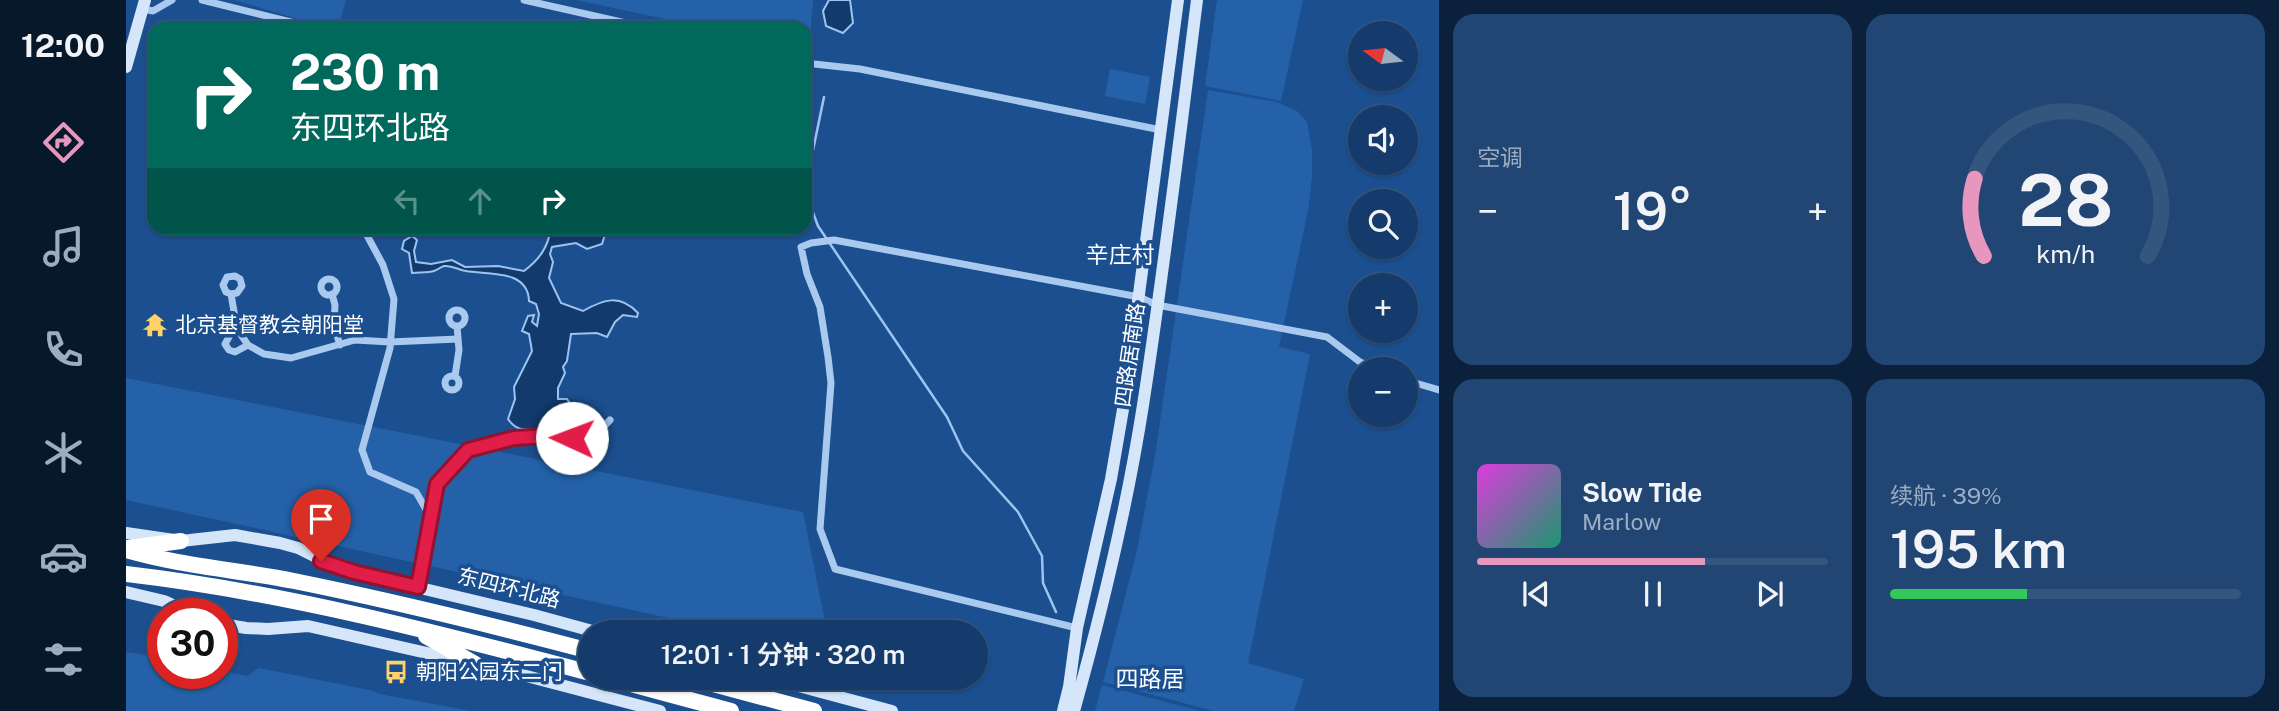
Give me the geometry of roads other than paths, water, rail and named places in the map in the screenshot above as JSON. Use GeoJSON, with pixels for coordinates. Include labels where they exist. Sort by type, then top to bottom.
{"type":"FeatureCollection","features":[{"type":"Feature","properties":{"kind":"highway"},"geometry":{"type":"LineString","coordinates":[[126,549],[181,541]]}},
{"type":"Feature","properties":{"kind":"highway","name":"东四环北路"},"geometry":{"type":"LineString","coordinates":[[126,549],[382,599],[578,648]]}},
{"type":"Feature","properties":{"kind":"highway"},"geometry":{"type":"LineString","coordinates":[[126,574],[244,592],[409,626],[578,670]]}},
{"type":"Feature","properties":{"kind":"highway"},"geometry":{"type":"LineString","coordinates":[[409,626],[475,664]]}},
{"type":"Feature","properties":{"kind":"highway"},"geometry":{"type":"LineString","coordinates":[[653,690],[731,711]]}},
{"type":"Feature","properties":{"kind":"highway"},"geometry":{"type":"LineString","coordinates":[[736,690],[814,711]]}},
{"type":"Feature","properties":{"kind":"highway"},"geometry":{"type":"LineString","coordinates":[[763,690],[789,704]]}},
{"type":"Feature","properties":{"kind":"main road"},"geometry":{"type":"LineString","coordinates":[[1063,711],[1077,628],[1111,479],[1126,392],[1178,0]]}},
{"type":"Feature","properties":{"kind":"main road","name":"四路居南路"},"geometry":{"type":"LineString","coordinates":[[1074,711],[1124,504],[1143,408],[1196,0]]}},
{"type":"Feature","properties":{"kind":"main road"},"geometry":{"type":"LineString","coordinates":[[126,67],[144,5]]}},
{"type":"Feature","properties":{"kind":"main road","name":"东四环北路"},"geometry":{"type":"LineString","coordinates":[[126,533],[181,541],[235,535],[281,543],[298,548],[334,566],[578,627]]}},
{"type":"Feature","properties":{"kind":"main road"},"geometry":{"type":"LineString","coordinates":[[126,592],[151,598]]}},
{"type":"Feature","properties":{"kind":"main road"},"geometry":{"type":"LineString","coordinates":[[238,627],[268,629],[308,626],[475,664],[660,711]]}},
{"type":"Feature","properties":{"kind":"main road"},"geometry":{"type":"LineString","coordinates":[[814,690],[892,711]]}},
{"type":"Feature","properties":{"kind":"street"},"geometry":{"type":"LineString","coordinates":[[144,5],[153,11],[172,0]]}},
{"type":"Feature","properties":{"kind":"street"},"geometry":{"type":"LineString","coordinates":[[202,0],[287,21]]}},
{"type":"Feature","properties":{"kind":"street"},"geometry":{"type":"LineString","coordinates":[[524,0],[617,21]]}},
{"type":"Feature","properties":{"kind":"street"},"geometry":{"type":"LineString","coordinates":[[812,64],[860,69],[1161,130]]}},
{"type":"Feature","properties":{"kind":"street"},"geometry":{"type":"LineString","coordinates":[[367,235],[383,265],[394,299],[390,342],[362,450],[370,472],[416,492],[431,519]]}},
{"type":"Feature","properties":{"kind":"street"},"geometry":{"type":"LineString","coordinates":[[1077,628],[835,569],[820,529],[831,383],[820,307],[807,274],[802,247],[834,240],[1139,297],[1157,304],[1327,337],[1353,357]]}},
{"type":"Feature","properties":{"kind":"street"},"geometry":{"type":"LineString","coordinates":[[231,294],[237,329],[248,345],[264,354],[291,358],[355,340],[390,342],[458,339]]}},
{"type":"Feature","properties":{"kind":"street"},"geometry":{"type":"LineString","coordinates":[[332,295],[335,304],[334,326],[340,345]]}},
{"type":"Feature","properties":{"kind":"street"},"geometry":{"type":"LineString","coordinates":[[455,376],[457,326]]}},
{"type":"Feature","properties":{"kind":"street"},"geometry":{"type":"LineString","coordinates":[[237,329],[225,344],[229,350],[235,352],[248,345]]}},
{"type":"Feature","properties":{"kind":"street"},"geometry":{"type":"LineString","coordinates":[[1418,384],[1439,390]]}},
{"type":"Feature","properties":{"kind":"street"},"geometry":{"type":"LineString","coordinates":[[418,587],[437,484],[468,450],[514,438],[552,436],[591,440],[610,420]]}},
{"type":"Feature","properties":{"kind":"waterway"},"geometry":{"type":"LineString","coordinates":[[812,155],[824,97]]}},
{"type":"Feature","properties":{"kind":"waterway"},"geometry":{"type":"LineString","coordinates":[[812,210],[818,226],[947,417],[963,451],[1018,512],[1042,556],[1043,583],[1056,612]]}},
{"type":"Feature","properties":{"kind":"place","name":"北京基督教会朝阳堂"},"geometry":{"type":"Point","coordinates":[155,325]}},
{"type":"Feature","properties":{"kind":"place","name":"朝阳公园东二门"},"geometry":{"type":"Point","coordinates":[396,672]}},
{"type":"Feature","properties":{"kind":"district","name":"辛庄村"},"geometry":{"type":"Point","coordinates":[1120,255]}},
{"type":"Feature","properties":{"kind":"district","name":"四路居"},"geometry":{"type":"Point","coordinates":[1150,679]}}]}
